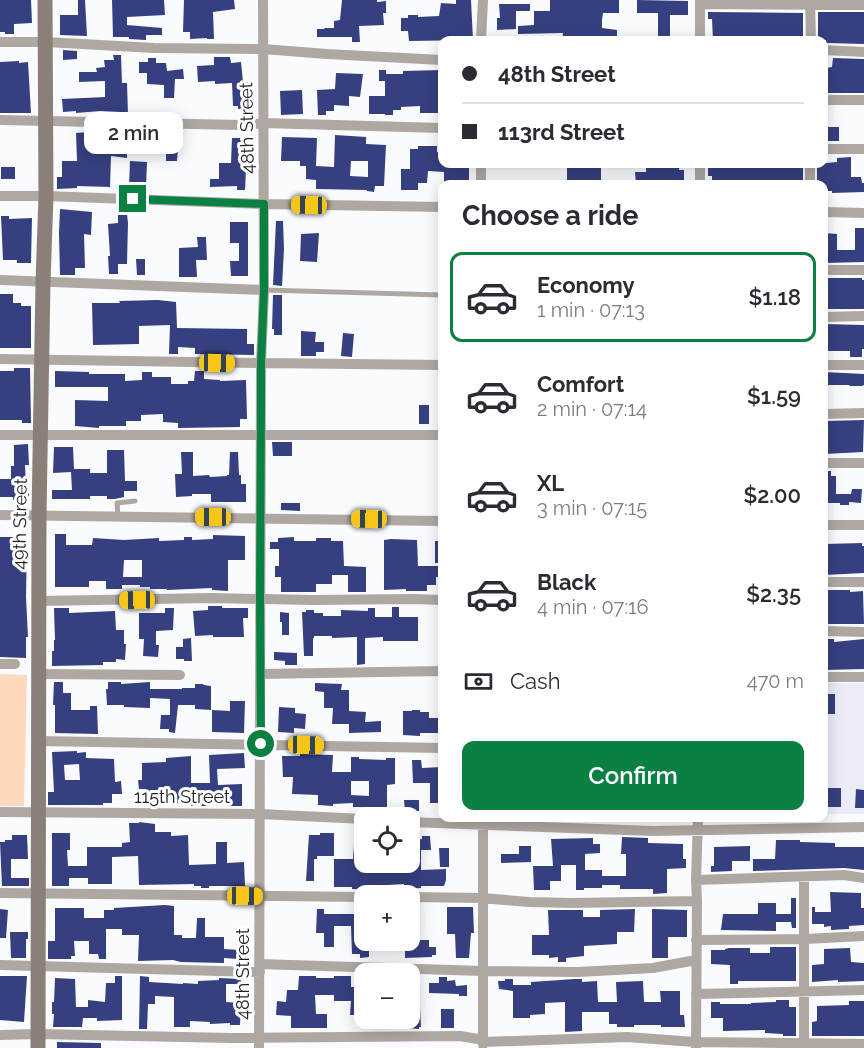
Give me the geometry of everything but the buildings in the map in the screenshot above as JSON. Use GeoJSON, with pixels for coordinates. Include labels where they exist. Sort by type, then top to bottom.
{"type":"FeatureCollection","features":[{"type":"Feature","properties":{"kind":"main road","name":"49th Street"},"geometry":{"type":"LineString","coordinates":[[38,1041],[39,515],[46,196],[45,0]]}},
{"type":"Feature","properties":{"kind":"street","name":"48th Street"},"geometry":{"type":"LineString","coordinates":[[259,1043],[261,363],[264,290],[264,204],[260,170],[263,123],[264,0]]}},
{"type":"Feature","properties":{"kind":"street"},"geometry":{"type":"LineString","coordinates":[[482,36],[483,0]]}},
{"type":"Feature","properties":{"kind":"street"},"geometry":{"type":"LineString","coordinates":[[700,36],[700,2],[864,5]]}},
{"type":"Feature","properties":{"kind":"street"},"geometry":{"type":"LineString","coordinates":[[810,3],[811,36]]}},
{"type":"Feature","properties":{"kind":"street"},"geometry":{"type":"LineString","coordinates":[[0,42],[154,48],[263,49],[438,60]]}},
{"type":"Feature","properties":{"kind":"street"},"geometry":{"type":"LineString","coordinates":[[828,50],[864,52]]}},
{"type":"Feature","properties":{"kind":"street"},"geometry":{"type":"LineString","coordinates":[[828,100],[864,100]]}},
{"type":"Feature","properties":{"kind":"street"},"geometry":{"type":"LineString","coordinates":[[0,120],[438,128]]}},
{"type":"Feature","properties":{"kind":"street"},"geometry":{"type":"LineString","coordinates":[[828,149],[864,149]]}},
{"type":"Feature","properties":{"kind":"street"},"geometry":{"type":"LineString","coordinates":[[0,196],[438,207]]}},
{"type":"Feature","properties":{"kind":"street"},"geometry":{"type":"LineString","coordinates":[[828,212],[864,213]]}},
{"type":"Feature","properties":{"kind":"street"},"geometry":{"type":"LineString","coordinates":[[828,270],[864,270]]}},
{"type":"Feature","properties":{"kind":"street"},"geometry":{"type":"LineString","coordinates":[[0,280],[264,290]]}},
{"type":"Feature","properties":{"kind":"street"},"geometry":{"type":"LineString","coordinates":[[828,317],[864,316]]}},
{"type":"Feature","properties":{"kind":"street"},"geometry":{"type":"LineString","coordinates":[[0,359],[438,365]]}},
{"type":"Feature","properties":{"kind":"street"},"geometry":{"type":"LineString","coordinates":[[828,365],[864,365]]}},
{"type":"Feature","properties":{"kind":"street"},"geometry":{"type":"LineString","coordinates":[[828,414],[864,413]]}},
{"type":"Feature","properties":{"kind":"street"},"geometry":{"type":"LineString","coordinates":[[0,435],[438,435]]}},
{"type":"Feature","properties":{"kind":"street"},"geometry":{"type":"LineString","coordinates":[[828,463],[864,463]]}},
{"type":"Feature","properties":{"kind":"street"},"geometry":{"type":"LineString","coordinates":[[0,515],[438,521]]}},
{"type":"Feature","properties":{"kind":"street"},"geometry":{"type":"LineString","coordinates":[[828,525],[864,525]]}},
{"type":"Feature","properties":{"kind":"street"},"geometry":{"type":"LineString","coordinates":[[828,582],[864,582]]}},
{"type":"Feature","properties":{"kind":"street"},"geometry":{"type":"LineString","coordinates":[[39,601],[189,598],[438,600]]}},
{"type":"Feature","properties":{"kind":"street"},"geometry":{"type":"LineString","coordinates":[[828,631],[864,632]]}},
{"type":"Feature","properties":{"kind":"street"},"geometry":{"type":"LineString","coordinates":[[0,664],[15,664]]}},
{"type":"Feature","properties":{"kind":"street"},"geometry":{"type":"LineString","coordinates":[[261,674],[438,671]]}},
{"type":"Feature","properties":{"kind":"street"},"geometry":{"type":"LineString","coordinates":[[38,674],[180,675]]}},
{"type":"Feature","properties":{"kind":"street"},"geometry":{"type":"LineString","coordinates":[[828,677],[864,677]]}},
{"type":"Feature","properties":{"kind":"street"},"geometry":{"type":"LineString","coordinates":[[38,741],[438,747]]}},
{"type":"Feature","properties":{"kind":"street","name":"115th Street"},"geometry":{"type":"LineString","coordinates":[[0,812],[260,814],[354,819]]}},
{"type":"Feature","properties":{"kind":"street"},"geometry":{"type":"LineString","coordinates":[[420,822],[438,822]]}},
{"type":"Feature","properties":{"kind":"street"},"geometry":{"type":"LineString","coordinates":[[483,822],[484,1044]]}},
{"type":"Feature","properties":{"kind":"street"},"geometry":{"type":"LineString","coordinates":[[500,822],[653,831],[864,827]]}},
{"type":"Feature","properties":{"kind":"street"},"geometry":{"type":"LineString","coordinates":[[695,1045],[698,822]]}},
{"type":"Feature","properties":{"kind":"street"},"geometry":{"type":"LineString","coordinates":[[696,879],[844,875],[864,878]]}},
{"type":"Feature","properties":{"kind":"street"},"geometry":{"type":"LineString","coordinates":[[804,877],[804,1046]]}},
{"type":"Feature","properties":{"kind":"street"},"geometry":{"type":"LineString","coordinates":[[0,893],[354,897]]}},
{"type":"Feature","properties":{"kind":"street"},"geometry":{"type":"LineString","coordinates":[[420,897],[571,903],[697,901]]}},
{"type":"Feature","properties":{"kind":"street"},"geometry":{"type":"LineString","coordinates":[[696,940],[864,936]]}},
{"type":"Feature","properties":{"kind":"street"},"geometry":{"type":"LineString","coordinates":[[0,965],[578,972],[653,968],[696,960]]}},
{"type":"Feature","properties":{"kind":"street"},"geometry":{"type":"LineString","coordinates":[[696,994],[864,990]]}},
{"type":"Feature","properties":{"kind":"street"},"geometry":{"type":"LineString","coordinates":[[0,1035],[38,1041],[231,1038],[259,1043],[460,1036],[484,1044],[627,1037],[695,1045],[864,1044]]}},
{"type":"Feature","properties":{"kind":"lane"},"geometry":{"type":"LineString","coordinates":[[264,290],[438,295]]}},
{"type":"Feature","properties":{"kind":"lane"},"geometry":{"type":"LineString","coordinates":[[118,516],[117,503],[135,501]]}},
{"type":"Feature","properties":{"kind":"shaded area"},"geometry":{"type":"Polygon","coordinates":[[[0,674],[27,675],[24,806],[0,806],[0,674]]]}},
{"type":"Feature","properties":{"kind":"shaded area"},"geometry":{"type":"Polygon","coordinates":[[[828,683],[864,683],[864,814],[828,814],[828,683]]]}},
{"type":"Feature","properties":{"kind":"route"},"geometry":{"type":"LineString","coordinates":[[133,199],[264,204],[261,363],[261,744]]}}]}
